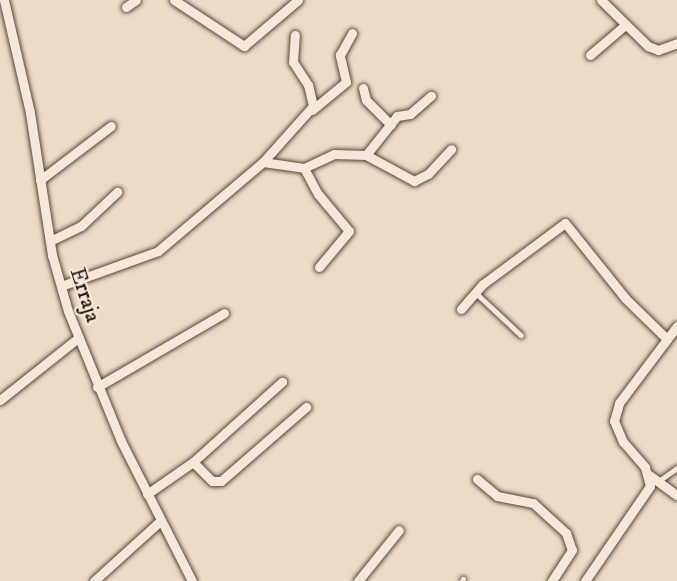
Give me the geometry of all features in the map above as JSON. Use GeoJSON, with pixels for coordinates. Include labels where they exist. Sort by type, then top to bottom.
{"type":"FeatureCollection","features":[{"type":"Feature","properties":{"kind":"street","name":"Erraja"},"geometry":{"type":"LineString","coordinates":[[4,0],[3,13],[61,286],[97,387],[159,522],[192,581]]}},
{"type":"Feature","properties":{"kind":"street"},"geometry":{"type":"LineString","coordinates":[[126,7],[136,0]]}},
{"type":"Feature","properties":{"kind":"street"},"geometry":{"type":"LineString","coordinates":[[180,2],[244,46],[298,0]]}},
{"type":"Feature","properties":{"kind":"street"},"geometry":{"type":"LineString","coordinates":[[601,0],[625,25],[654,49],[677,43]]}},
{"type":"Feature","properties":{"kind":"street"},"geometry":{"type":"LineString","coordinates":[[590,55],[625,25]]}},
{"type":"Feature","properties":{"kind":"street"},"geometry":{"type":"LineString","coordinates":[[61,286],[158,251],[263,162],[312,110],[346,82],[340,55],[352,33]]}},
{"type":"Feature","properties":{"kind":"street"},"geometry":{"type":"LineString","coordinates":[[294,35],[293,62],[308,85],[312,110]]}},
{"type":"Feature","properties":{"kind":"street"},"geometry":{"type":"LineString","coordinates":[[363,88],[366,100],[390,125]]}},
{"type":"Feature","properties":{"kind":"street"},"geometry":{"type":"LineString","coordinates":[[366,154],[390,125],[431,96]]}},
{"type":"Feature","properties":{"kind":"street"},"geometry":{"type":"LineString","coordinates":[[40,180],[111,126]]}},
{"type":"Feature","properties":{"kind":"street"},"geometry":{"type":"LineString","coordinates":[[263,162],[304,168],[334,154],[366,154],[414,181],[452,150]]}},
{"type":"Feature","properties":{"kind":"street"},"geometry":{"type":"LineString","coordinates":[[304,168],[318,194],[348,231],[319,267]]}},
{"type":"Feature","properties":{"kind":"street"},"geometry":{"type":"LineString","coordinates":[[50,241],[81,226],[117,192]]}},
{"type":"Feature","properties":{"kind":"street"},"geometry":{"type":"LineString","coordinates":[[461,309],[475,292],[565,223],[625,298],[667,339]]}},
{"type":"Feature","properties":{"kind":"street"},"geometry":{"type":"LineString","coordinates":[[97,387],[224,313]]}},
{"type":"Feature","properties":{"kind":"street"},"geometry":{"type":"LineString","coordinates":[[677,326],[620,404],[614,421],[623,442],[649,475],[660,480],[677,495]]}},
{"type":"Feature","properties":{"kind":"street"},"geometry":{"type":"LineString","coordinates":[[0,400],[78,338]]}},
{"type":"Feature","properties":{"kind":"street"},"geometry":{"type":"LineString","coordinates":[[147,494],[193,462],[282,382]]}},
{"type":"Feature","properties":{"kind":"street"},"geometry":{"type":"LineString","coordinates":[[193,462],[212,481],[221,481],[306,407]]}},
{"type":"Feature","properties":{"kind":"street"},"geometry":{"type":"LineString","coordinates":[[585,581],[648,493],[649,475]]}},
{"type":"Feature","properties":{"kind":"street"},"geometry":{"type":"LineString","coordinates":[[477,478],[497,496],[533,503],[566,533],[572,550],[552,581]]}},
{"type":"Feature","properties":{"kind":"street"},"geometry":{"type":"LineString","coordinates":[[94,581],[159,522]]}},
{"type":"Feature","properties":{"kind":"street"},"geometry":{"type":"LineString","coordinates":[[358,581],[399,530]]}},
{"type":"Feature","properties":{"kind":"lane"},"geometry":{"type":"LineString","coordinates":[[475,292],[521,335]]}},
{"type":"Feature","properties":{"kind":"lane"},"geometry":{"type":"LineString","coordinates":[[660,480],[677,468]]}}]}
